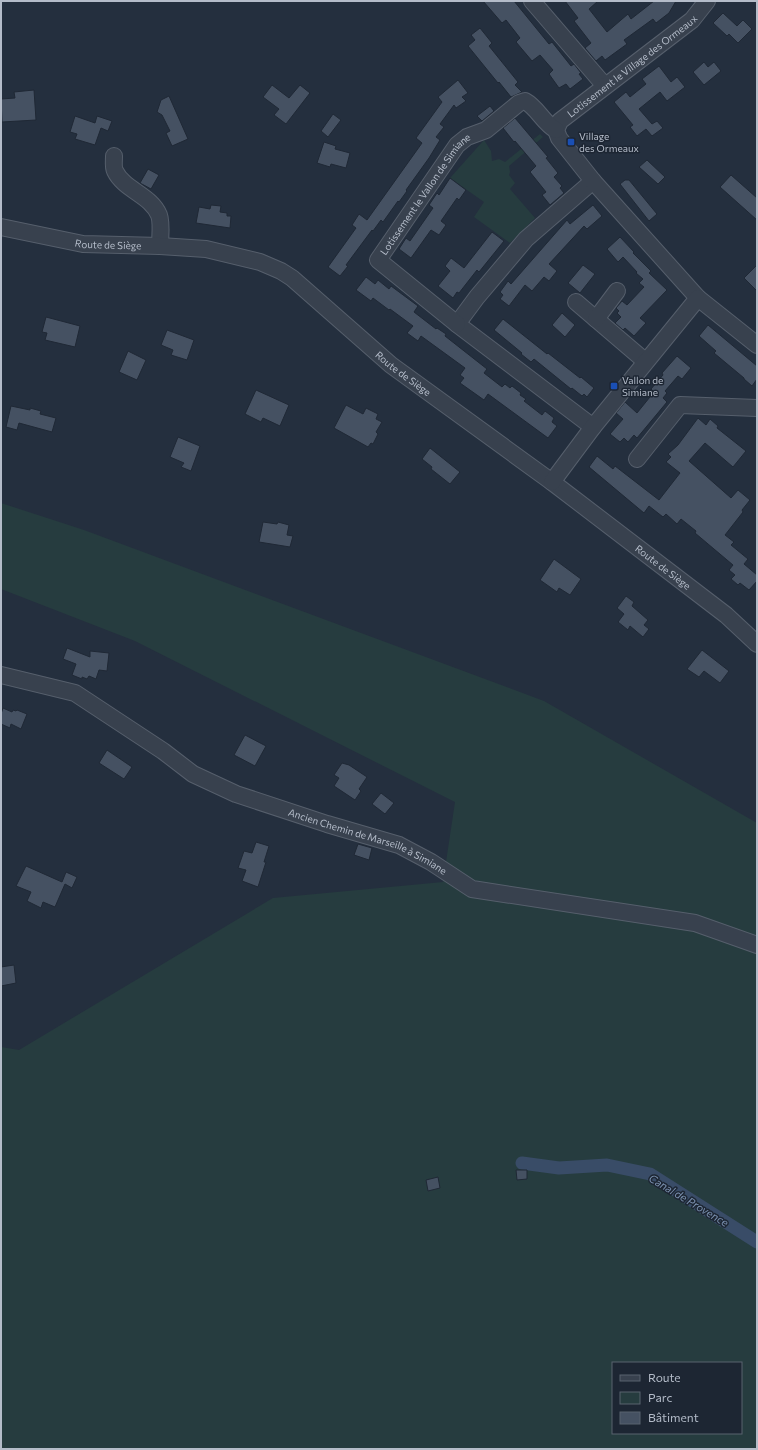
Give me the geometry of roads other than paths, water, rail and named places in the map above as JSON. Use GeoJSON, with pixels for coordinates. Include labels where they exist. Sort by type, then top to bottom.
{"type":"FeatureCollection","features":[{"type":"Feature","properties":{"kind":"street"},"geometry":{"type":"LineString","coordinates":[[532,1],[605,86]]}},
{"type":"Feature","properties":{"kind":"street","name":"Lotissement le Village des Ormeaux"},"geometry":{"type":"LineString","coordinates":[[556,130],[560,121],[692,20],[707,1]]}},
{"type":"Feature","properties":{"kind":"street","name":"Lotissement le Vallon de Simiane"},"geometry":{"type":"LineString","coordinates":[[556,130],[546,123],[531,104],[525,101],[519,103],[486,130],[467,137],[457,145],[378,260],[456,324],[593,426]]}},
{"type":"Feature","properties":{"kind":"street"},"geometry":{"type":"LineString","coordinates":[[556,130],[559,138],[593,181],[698,298],[757,345]]}},
{"type":"Feature","properties":{"kind":"street"},"geometry":{"type":"LineString","coordinates":[[114,156],[114,167],[121,180],[155,208],[159,217],[160,246]]}},
{"type":"Feature","properties":{"kind":"street"},"geometry":{"type":"LineString","coordinates":[[456,324],[526,239],[593,181]]}},
{"type":"Feature","properties":{"kind":"street","name":"Route de Siège"},"geometry":{"type":"LineString","coordinates":[[1,227],[83,244],[206,249],[260,262],[281,270],[390,365],[552,482],[726,615],[757,644]]}},
{"type":"Feature","properties":{"kind":"street"},"geometry":{"type":"LineString","coordinates":[[596,318],[618,291]]}},
{"type":"Feature","properties":{"kind":"street"},"geometry":{"type":"LineString","coordinates":[[552,482],[593,426],[698,298]]}},
{"type":"Feature","properties":{"kind":"street"},"geometry":{"type":"LineString","coordinates":[[576,302],[646,361]]}},
{"type":"Feature","properties":{"kind":"street"},"geometry":{"type":"LineString","coordinates":[[637,459],[680,405],[757,408]]}},
{"type":"Feature","properties":{"kind":"street","name":"Ancien Chemin de Marseille à Simiane"},"geometry":{"type":"LineString","coordinates":[[1,675],[75,693],[163,751],[194,774],[236,794],[327,824],[399,845],[431,862],[472,889],[695,923],[757,945]]}},
{"type":"Feature","properties":{"kind":"waterway","name":"Canal de Provence"},"geometry":{"type":"LineString","coordinates":[[522,1163],[559,1168],[607,1165],[650,1174],[757,1242]]}},
{"type":"Feature","properties":{"kind":"place","name":"Village des Ormeaux"},"geometry":{"type":"Point","coordinates":[571,142]}},
{"type":"Feature","properties":{"kind":"place","name":"Vallon de Simiane"},"geometry":{"type":"Point","coordinates":[614,386]}}]}
